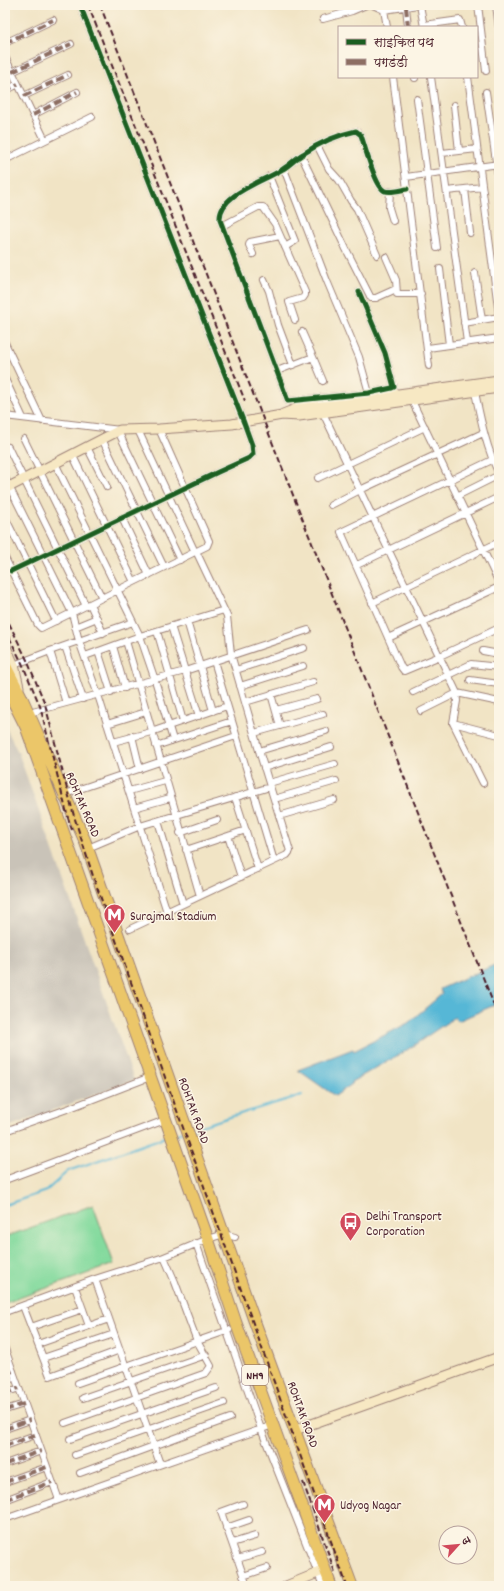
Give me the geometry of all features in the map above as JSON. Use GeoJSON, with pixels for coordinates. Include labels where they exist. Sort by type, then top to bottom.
{"type":"FeatureCollection","features":[{"type":"Feature","properties":{"kind":"highway","name":"ROHTAK ROAD"},"geometry":{"type":"LineString","coordinates":[[9,667],[88,848],[200,1167],[352,1586]]}},
{"type":"Feature","properties":{"kind":"highway","name":"NH9"},"geometry":{"type":"LineString","coordinates":[[5,685],[26,727]]}},
{"type":"Feature","properties":{"kind":"highway","name":"ROHTAK ROAD"},"geometry":{"type":"LineString","coordinates":[[26,727],[208,1239],[232,1328],[273,1425],[321,1571],[331,1586]]}},
{"type":"Feature","properties":{"kind":"street"},"geometry":{"type":"LineString","coordinates":[[11,571],[249,458],[253,454],[252,445],[244,423],[80,5]]}},
{"type":"Feature","properties":{"kind":"street"},"geometry":{"type":"LineString","coordinates":[[323,19],[352,11],[366,5]]}},
{"type":"Feature","properties":{"kind":"street"},"geometry":{"type":"LineString","coordinates":[[373,5],[384,10],[419,5],[424,26],[442,25],[460,20],[462,26]]}},
{"type":"Feature","properties":{"kind":"street"},"geometry":{"type":"LineString","coordinates":[[478,5],[486,72]]}},
{"type":"Feature","properties":{"kind":"street"},"geometry":{"type":"LineString","coordinates":[[496,5],[499,28]]}},
{"type":"Feature","properties":{"kind":"street"},"geometry":{"type":"LineString","coordinates":[[406,7],[408,26]]}},
{"type":"Feature","properties":{"kind":"street"},"geometry":{"type":"LineString","coordinates":[[384,10],[386,26]]}},
{"type":"Feature","properties":{"kind":"street"},"geometry":{"type":"LineString","coordinates":[[5,43],[53,20]]}},
{"type":"Feature","properties":{"kind":"street"},"geometry":{"type":"LineString","coordinates":[[12,72],[71,44]]}},
{"type":"Feature","properties":{"kind":"street"},"geometry":{"type":"LineString","coordinates":[[5,57],[45,140]]}},
{"type":"Feature","properties":{"kind":"street"},"geometry":{"type":"LineString","coordinates":[[24,96],[68,75]]}},
{"type":"Feature","properties":{"kind":"street"},"geometry":{"type":"LineString","coordinates":[[393,78],[428,348],[429,366]]}},
{"type":"Feature","properties":{"kind":"street"},"geometry":{"type":"LineString","coordinates":[[431,78],[445,171],[467,342]]}},
{"type":"Feature","properties":{"kind":"street"},"geometry":{"type":"LineString","coordinates":[[464,323],[499,316],[468,78]]}},
{"type":"Feature","properties":{"kind":"street"},"geometry":{"type":"LineString","coordinates":[[5,91],[18,84]]}},
{"type":"Feature","properties":{"kind":"street"},"geometry":{"type":"LineString","coordinates":[[33,114],[78,92]]}},
{"type":"Feature","properties":{"kind":"street"},"geometry":{"type":"LineString","coordinates":[[486,92],[498,164],[499,182]]}},
{"type":"Feature","properties":{"kind":"street"},"geometry":{"type":"LineString","coordinates":[[417,99],[437,248]]}},
{"type":"Feature","properties":{"kind":"street"},"geometry":{"type":"LineString","coordinates":[[454,104],[459,151]]}},
{"type":"Feature","properties":{"kind":"street"},"geometry":{"type":"LineString","coordinates":[[5,160],[92,116]]}},
{"type":"Feature","properties":{"kind":"street"},"geometry":{"type":"LineString","coordinates":[[359,292],[385,353],[394,385],[392,388],[369,393],[288,401],[222,226],[220,214],[222,209],[228,201],[244,189],[284,169],[301,155],[317,145],[337,136],[356,131],[358,132],[380,186],[384,191],[407,189]]}},
{"type":"Feature","properties":{"kind":"street"},"geometry":{"type":"LineString","coordinates":[[317,145],[329,169],[339,180],[357,209],[377,255]]}},
{"type":"Feature","properties":{"kind":"street"},"geometry":{"type":"LineString","coordinates":[[442,153],[477,149]]}},
{"type":"Feature","properties":{"kind":"street"},"geometry":{"type":"LineString","coordinates":[[301,155],[346,249],[372,298],[376,298],[396,289]]}},
{"type":"Feature","properties":{"kind":"street"},"geometry":{"type":"LineString","coordinates":[[406,177],[498,164]]}},
{"type":"Feature","properties":{"kind":"street"},"geometry":{"type":"LineString","coordinates":[[284,169],[358,357],[369,393]]}},
{"type":"Feature","properties":{"kind":"street"},"geometry":{"type":"LineString","coordinates":[[269,176],[295,241],[285,247]]}},
{"type":"Feature","properties":{"kind":"street"},"geometry":{"type":"LineString","coordinates":[[447,191],[482,187]]}},
{"type":"Feature","properties":{"kind":"street"},"geometry":{"type":"LineString","coordinates":[[465,189],[470,233]]}},
{"type":"Feature","properties":{"kind":"street"},"geometry":{"type":"LineString","coordinates":[[390,191],[389,208],[393,221]]}},
{"type":"Feature","properties":{"kind":"street"},"geometry":{"type":"LineString","coordinates":[[222,226],[261,206],[263,207],[272,219],[305,292],[303,298],[289,302],[295,320]]}},
{"type":"Feature","properties":{"kind":"street"},"geometry":{"type":"LineString","coordinates":[[253,254],[249,245],[250,242],[280,236]]}},
{"type":"Feature","properties":{"kind":"street"},"geometry":{"type":"LineString","coordinates":[[386,257],[396,280],[397,294],[421,294]]}},
{"type":"Feature","properties":{"kind":"street"},"geometry":{"type":"LineString","coordinates":[[440,269],[449,345]]}},
{"type":"Feature","properties":{"kind":"street"},"geometry":{"type":"LineString","coordinates":[[475,273],[482,320]]}},
{"type":"Feature","properties":{"kind":"street"},"geometry":{"type":"LineString","coordinates":[[264,280],[271,298],[278,325],[293,365]]}},
{"type":"Feature","properties":{"kind":"street"},"geometry":{"type":"LineString","coordinates":[[302,332],[323,381]]}},
{"type":"Feature","properties":{"kind":"street"},"geometry":{"type":"LineString","coordinates":[[428,348],[499,338]]}},
{"type":"Feature","properties":{"kind":"street"},"geometry":{"type":"LineString","coordinates":[[5,343],[42,421]]}},
{"type":"Feature","properties":{"kind":"street"},"geometry":{"type":"LineString","coordinates":[[277,371],[313,358]]}},
{"type":"Feature","properties":{"kind":"street"},"geometry":{"type":"LineString","coordinates":[[5,379],[23,418]]}},
{"type":"Feature","properties":{"kind":"street"},"geometry":{"type":"LineString","coordinates":[[5,416],[119,430],[159,429],[244,423],[282,415],[298,408],[499,380]]}},
{"type":"Feature","properties":{"kind":"street"},"geometry":{"type":"LineString","coordinates":[[282,415],[300,416],[499,388]]}},
{"type":"Feature","properties":{"kind":"street"},"geometry":{"type":"LineString","coordinates":[[457,496],[499,475],[492,460],[483,433],[475,392]]}},
{"type":"Feature","properties":{"kind":"street"},"geometry":{"type":"LineString","coordinates":[[412,401],[499,583]]}},
{"type":"Feature","properties":{"kind":"street"},"geometry":{"type":"LineString","coordinates":[[323,413],[457,693],[453,723],[483,783]]}},
{"type":"Feature","properties":{"kind":"street"},"geometry":{"type":"LineString","coordinates":[[318,478],[425,427]]}},
{"type":"Feature","properties":{"kind":"street"},"geometry":{"type":"LineString","coordinates":[[5,558],[39,627],[43,627],[207,546],[209,541],[159,429]]}},
{"type":"Feature","properties":{"kind":"street"},"geometry":{"type":"LineString","coordinates":[[7,488],[119,430]]}},
{"type":"Feature","properties":{"kind":"street"},"geometry":{"type":"LineString","coordinates":[[119,430],[180,560]]}},
{"type":"Feature","properties":{"kind":"street"},"geometry":{"type":"LineString","coordinates":[[130,929],[288,855],[290,851],[240,686],[232,654],[224,610],[138,430]]}},
{"type":"Feature","properties":{"kind":"street"},"geometry":{"type":"LineString","coordinates":[[331,505],[483,433]]}},
{"type":"Feature","properties":{"kind":"street"},"geometry":{"type":"LineString","coordinates":[[24,439],[102,598]]}},
{"type":"Feature","properties":{"kind":"street"},"geometry":{"type":"LineString","coordinates":[[102,439],[164,567]]}},
{"type":"Feature","properties":{"kind":"street"},"geometry":{"type":"LineString","coordinates":[[8,447],[88,605],[97,618],[103,633]]}},
{"type":"Feature","properties":{"kind":"street"},"geometry":{"type":"LineString","coordinates":[[87,447],[107,487]]}},
{"type":"Feature","properties":{"kind":"street"},"geometry":{"type":"LineString","coordinates":[[72,454],[134,582]]}},
{"type":"Feature","properties":{"kind":"street"},"geometry":{"type":"LineString","coordinates":[[492,460],[341,532],[404,671],[499,628]]}},
{"type":"Feature","properties":{"kind":"street"},"geometry":{"type":"LineString","coordinates":[[55,463],[140,636],[173,740]]}},
{"type":"Feature","properties":{"kind":"street"},"geometry":{"type":"LineString","coordinates":[[5,478],[7,488],[72,613],[79,641],[108,724],[168,912]]}},
{"type":"Feature","properties":{"kind":"street"},"geometry":{"type":"LineString","coordinates":[[357,565],[499,497]]}},
{"type":"Feature","properties":{"kind":"street"},"geometry":{"type":"LineString","coordinates":[[5,517],[56,621]]}},
{"type":"Feature","properties":{"kind":"street"},"geometry":{"type":"LineString","coordinates":[[122,518],[149,574]]}},
{"type":"Feature","properties":{"kind":"street"},"geometry":{"type":"LineString","coordinates":[[372,603],[499,542]]}},
{"type":"Feature","properties":{"kind":"street"},"geometry":{"type":"LineString","coordinates":[[493,570],[499,566]]}},
{"type":"Feature","properties":{"kind":"street"},"geometry":{"type":"LineString","coordinates":[[388,638],[499,587]]}},
{"type":"Feature","properties":{"kind":"street"},"geometry":{"type":"LineString","coordinates":[[85,656],[140,636],[224,610]]}},
{"type":"Feature","properties":{"kind":"street"},"geometry":{"type":"LineString","coordinates":[[76,627],[97,618]]}},
{"type":"Feature","properties":{"kind":"street"},"geometry":{"type":"LineString","coordinates":[[187,621],[212,711]]}},
{"type":"Feature","properties":{"kind":"street"},"geometry":{"type":"LineString","coordinates":[[5,646],[9,667],[133,622]]}},
{"type":"Feature","properties":{"kind":"street"},"geometry":{"type":"LineString","coordinates":[[171,626],[199,716]]}},
{"type":"Feature","properties":{"kind":"street"},"geometry":{"type":"LineString","coordinates":[[29,713],[155,680],[308,630]]}},
{"type":"Feature","properties":{"kind":"street"},"geometry":{"type":"LineString","coordinates":[[157,631],[183,721]]}},
{"type":"Feature","properties":{"kind":"street"},"geometry":{"type":"LineString","coordinates":[[126,641],[180,833],[200,896]]}},
{"type":"Feature","properties":{"kind":"street"},"geometry":{"type":"LineString","coordinates":[[65,646],[83,699]]}},
{"type":"Feature","properties":{"kind":"street"},"geometry":{"type":"LineString","coordinates":[[113,646],[125,688]]}},
{"type":"Feature","properties":{"kind":"street"},"geometry":{"type":"LineString","coordinates":[[236,670],[304,648]]}},
{"type":"Feature","properties":{"kind":"street"},"geometry":{"type":"LineString","coordinates":[[50,651],[66,703]]}},
{"type":"Feature","properties":{"kind":"street"},"geometry":{"type":"LineString","coordinates":[[98,651],[111,692]]}},
{"type":"Feature","properties":{"kind":"street"},"geometry":{"type":"LineString","coordinates":[[483,651],[499,654]]}},
{"type":"Feature","properties":{"kind":"street"},"geometry":{"type":"LineString","coordinates":[[214,661],[274,861]]}},
{"type":"Feature","properties":{"kind":"street"},"geometry":{"type":"LineString","coordinates":[[413,692],[471,664],[499,667]]}},
{"type":"Feature","properties":{"kind":"street"},"geometry":{"type":"LineString","coordinates":[[240,686],[303,666]]}},
{"type":"Feature","properties":{"kind":"street"},"geometry":{"type":"LineString","coordinates":[[470,680],[499,684]]}},
{"type":"Feature","properties":{"kind":"street"},"geometry":{"type":"LineString","coordinates":[[245,702],[313,682]]}},
{"type":"Feature","properties":{"kind":"street"},"geometry":{"type":"LineString","coordinates":[[421,711],[457,693],[499,702]]}},
{"type":"Feature","properties":{"kind":"street"},"geometry":{"type":"LineString","coordinates":[[271,694],[280,726]]}},
{"type":"Feature","properties":{"kind":"street"},"geometry":{"type":"LineString","coordinates":[[276,710],[317,699]]}},
{"type":"Feature","properties":{"kind":"street","name":"ROHTAK ROAD"},"geometry":{"type":"LineString","coordinates":[[6,700],[26,727]]}},
{"type":"Feature","properties":{"kind":"street"},"geometry":{"type":"LineString","coordinates":[[113,742],[152,732],[227,706]]}},
{"type":"Feature","properties":{"kind":"street"},"geometry":{"type":"LineString","coordinates":[[108,724],[146,712]]}},
{"type":"Feature","properties":{"kind":"street"},"geometry":{"type":"LineString","coordinates":[[254,733],[323,714]]}},
{"type":"Feature","properties":{"kind":"street"},"geometry":{"type":"LineString","coordinates":[[156,746],[232,721]]}},
{"type":"Feature","properties":{"kind":"street"},"geometry":{"type":"LineString","coordinates":[[453,723],[499,735]]}},
{"type":"Feature","properties":{"kind":"street"},"geometry":{"type":"LineString","coordinates":[[259,751],[326,731]]}},
{"type":"Feature","properties":{"kind":"street"},"geometry":{"type":"LineString","coordinates":[[132,736],[140,769]]}},
{"type":"Feature","properties":{"kind":"street"},"geometry":{"type":"LineString","coordinates":[[65,794],[236,736]]}},
{"type":"Feature","properties":{"kind":"street"},"geometry":{"type":"LineString","coordinates":[[264,768],[331,747]]}},
{"type":"Feature","properties":{"kind":"street"},"geometry":{"type":"LineString","coordinates":[[88,848],[140,826],[335,764]]}},
{"type":"Feature","properties":{"kind":"street"},"geometry":{"type":"LineString","coordinates":[[129,791],[165,780]]}},
{"type":"Feature","properties":{"kind":"street"},"geometry":{"type":"LineString","coordinates":[[274,799],[336,781]]}},
{"type":"Feature","properties":{"kind":"street"},"geometry":{"type":"LineString","coordinates":[[235,797],[258,869]]}},
{"type":"Feature","properties":{"kind":"street"},"geometry":{"type":"LineString","coordinates":[[134,808],[170,798]]}},
{"type":"Feature","properties":{"kind":"street"},"geometry":{"type":"LineString","coordinates":[[279,816],[334,800]]}},
{"type":"Feature","properties":{"kind":"street"},"geometry":{"type":"LineString","coordinates":[[180,833],[217,820]]}},
{"type":"Feature","properties":{"kind":"street"},"geometry":{"type":"LineString","coordinates":[[158,821],[183,904]]}},
{"type":"Feature","properties":{"kind":"street"},"geometry":{"type":"LineString","coordinates":[[186,850],[246,830]]}},
{"type":"Feature","properties":{"kind":"street"},"geometry":{"type":"LineString","coordinates":[[228,836],[241,877]]}},
{"type":"Feature","properties":{"kind":"street"},"geometry":{"type":"LineString","coordinates":[[5,1131],[150,1077]]}},
{"type":"Feature","properties":{"kind":"street"},"geometry":{"type":"LineString","coordinates":[[5,1180],[166,1123]]}},
{"type":"Feature","properties":{"kind":"street"},"geometry":{"type":"LineString","coordinates":[[5,1312],[164,1257],[208,1239],[224,1234],[236,1237]]}},
{"type":"Feature","properties":{"kind":"street"},"geometry":{"type":"LineString","coordinates":[[196,1243],[232,1328],[261,1429],[321,1571],[323,1586]]}},
{"type":"Feature","properties":{"kind":"street"},"geometry":{"type":"LineString","coordinates":[[66,1423],[206,1372],[211,1366],[197,1341],[164,1257]]}},
{"type":"Feature","properties":{"kind":"street"},"geometry":{"type":"LineString","coordinates":[[95,1280],[160,1464]]}},
{"type":"Feature","properties":{"kind":"street"},"geometry":{"type":"LineString","coordinates":[[75,1287],[89,1326]]}},
{"type":"Feature","properties":{"kind":"street"},"geometry":{"type":"LineString","coordinates":[[23,1306],[50,1376],[120,1350]]}},
{"type":"Feature","properties":{"kind":"street"},"geometry":{"type":"LineString","coordinates":[[31,1328],[83,1309]]}},
{"type":"Feature","properties":{"kind":"street"},"geometry":{"type":"LineString","coordinates":[[38,1344],[109,1319]]}},
{"type":"Feature","properties":{"kind":"street"},"geometry":{"type":"LineString","coordinates":[[78,1383],[232,1328]]}},
{"type":"Feature","properties":{"kind":"street"},"geometry":{"type":"LineString","coordinates":[[43,1358],[114,1334]]}},
{"type":"Feature","properties":{"kind":"street"},"geometry":{"type":"LineString","coordinates":[[6,1354],[59,1500]]}},
{"type":"Feature","properties":{"kind":"street"},"geometry":{"type":"LineString","coordinates":[[83,1398],[206,1355]]}},
{"type":"Feature","properties":{"kind":"street"},"geometry":{"type":"LineString","coordinates":[[295,1430],[499,1357]]}},
{"type":"Feature","properties":{"kind":"street"},"geometry":{"type":"LineString","coordinates":[[5,1374],[13,1371]]}},
{"type":"Feature","properties":{"kind":"street"},"geometry":{"type":"LineString","coordinates":[[5,1392],[19,1388]]}},
{"type":"Feature","properties":{"kind":"street"},"geometry":{"type":"LineString","coordinates":[[70,1439],[216,1388]]}},
{"type":"Feature","properties":{"kind":"street"},"geometry":{"type":"LineString","coordinates":[[75,1455],[224,1403]]}},
{"type":"Feature","properties":{"kind":"street"},"geometry":{"type":"LineString","coordinates":[[5,1410],[24,1404]]}},
{"type":"Feature","properties":{"kind":"street"},"geometry":{"type":"LineString","coordinates":[[80,1473],[230,1418]]}},
{"type":"Feature","properties":{"kind":"street"},"geometry":{"type":"LineString","coordinates":[[5,1429],[30,1420]]}},
{"type":"Feature","properties":{"kind":"street"},"geometry":{"type":"LineString","coordinates":[[5,1519],[273,1425]]}},
{"type":"Feature","properties":{"kind":"street"},"geometry":{"type":"LineString","coordinates":[[5,1446],[36,1435]]}},
{"type":"Feature","properties":{"kind":"street"},"geometry":{"type":"LineString","coordinates":[[5,1464],[41,1451]]}},
{"type":"Feature","properties":{"kind":"street"},"geometry":{"type":"LineString","coordinates":[[5,1482],[47,1467]]}},
{"type":"Feature","properties":{"kind":"street"},"geometry":{"type":"LineString","coordinates":[[5,1500],[52,1482]]}},
{"type":"Feature","properties":{"kind":"street"},"geometry":{"type":"LineString","coordinates":[[243,1504],[221,1512],[247,1586]]}},
{"type":"Feature","properties":{"kind":"street"},"geometry":{"type":"LineString","coordinates":[[226,1528],[249,1520]]}},
{"type":"Feature","properties":{"kind":"street"},"geometry":{"type":"LineString","coordinates":[[232,1544],[255,1536]]}},
{"type":"Feature","properties":{"kind":"street"},"geometry":{"type":"LineString","coordinates":[[237,1559],[262,1552]]}},
{"type":"Feature","properties":{"kind":"street"},"geometry":{"type":"LineString","coordinates":[[243,1576],[267,1568]]}},
{"type":"Feature","properties":{"kind":"street"},"geometry":{"type":"LineString","coordinates":[[286,1586],[321,1571]]}},
{"type":"Feature","properties":{"kind":"street"},"geometry":{"type":"LineString","coordinates":[[5,1581],[7,1586]]}},
{"type":"Feature","properties":{"kind":"shaded area"},"geometry":{"type":"Polygon","coordinates":[[[5,726],[18,752],[134,1080],[5,1128],[5,726]]]}},
{"type":"Feature","properties":{"kind":"green space"},"geometry":{"type":"Polygon","coordinates":[[[93,1205],[114,1264],[5,1303],[5,1237],[93,1205]]]}},
{"type":"Feature","properties":{"kind":"water"},"geometry":{"type":"Polygon","coordinates":[[[499,963],[499,1003],[458,1021],[455,1017],[404,1052],[351,1082],[352,1084],[335,1096],[298,1070],[353,1049],[354,1051],[408,1023],[442,994],[440,989],[499,963]]]}},
{"type":"Feature","properties":{"kind":"waterway"},"geometry":{"type":"LineString","coordinates":[[191,1129],[302,1095]]}},
{"type":"Feature","properties":{"kind":"waterway"},"geometry":{"type":"LineString","coordinates":[[174,1135],[183,1132]]}},
{"type":"Feature","properties":{"kind":"waterway"},"geometry":{"type":"LineString","coordinates":[[5,1205],[46,1191],[68,1171],[168,1136]]}},
{"type":"Feature","properties":{"kind":"railway"},"geometry":{"type":"LineString","coordinates":[[88,5],[245,401]]}},
{"type":"Feature","properties":{"kind":"railway"},"geometry":{"type":"LineString","coordinates":[[100,5],[499,1018]]}},
{"type":"Feature","properties":{"kind":"railway"},"geometry":{"type":"LineString","coordinates":[[5,615],[27,660],[45,704],[74,816],[93,876],[347,1586]]}},
{"type":"Feature","properties":{"kind":"railway"},"geometry":{"type":"LineString","coordinates":[[5,629],[22,663],[40,706],[72,830]]}},
{"type":"Feature","properties":{"kind":"railway"},"geometry":{"type":"LineString","coordinates":[[303,1482],[336,1575]]}},
{"type":"Feature","properties":{"kind":"marked path"},"geometry":{"type":"LineString","coordinates":[[406,7],[408,26]]}},
{"type":"Feature","properties":{"kind":"marked path"},"geometry":{"type":"LineString","coordinates":[[5,43],[53,20]]}},
{"type":"Feature","properties":{"kind":"marked path"},"geometry":{"type":"LineString","coordinates":[[12,72],[71,44]]}},
{"type":"Feature","properties":{"kind":"marked path"},"geometry":{"type":"LineString","coordinates":[[24,96],[68,75]]}},
{"type":"Feature","properties":{"kind":"marked path"},"geometry":{"type":"LineString","coordinates":[[5,91],[18,84]]}},
{"type":"Feature","properties":{"kind":"marked path"},"geometry":{"type":"LineString","coordinates":[[33,115],[77,92]]}},
{"type":"Feature","properties":{"kind":"marked path"},"geometry":{"type":"LineString","coordinates":[[5,1374],[13,1371]]}},
{"type":"Feature","properties":{"kind":"marked path"},"geometry":{"type":"LineString","coordinates":[[5,1393],[19,1388]]}},
{"type":"Feature","properties":{"kind":"marked path"},"geometry":{"type":"LineString","coordinates":[[5,1410],[24,1404]]}},
{"type":"Feature","properties":{"kind":"marked path"},"geometry":{"type":"LineString","coordinates":[[5,1429],[30,1420]]}},
{"type":"Feature","properties":{"kind":"marked path"},"geometry":{"type":"LineString","coordinates":[[5,1446],[35,1435]]}},
{"type":"Feature","properties":{"kind":"marked path"},"geometry":{"type":"LineString","coordinates":[[5,1464],[41,1451]]}},
{"type":"Feature","properties":{"kind":"marked path"},"geometry":{"type":"LineString","coordinates":[[5,1482],[47,1467]]}},
{"type":"Feature","properties":{"kind":"marked path"},"geometry":{"type":"LineString","coordinates":[[5,1500],[52,1482]]}},
{"type":"Feature","properties":{"kind":"cycle path"},"geometry":{"type":"LineString","coordinates":[[11,571],[249,458],[253,454],[252,445],[244,423],[80,5]]}},
{"type":"Feature","properties":{"kind":"cycle path"},"geometry":{"type":"LineString","coordinates":[[359,292],[385,353],[394,387],[369,393],[288,401],[220,220],[221,211],[226,203],[244,189],[275,174],[309,150],[335,137],[356,131],[361,135],[374,175],[382,188],[385,191],[390,192],[407,189]]}},
{"type":"Feature","properties":{"kind":"place","name":"Surajmal Stadium"},"geometry":{"type":"Point","coordinates":[115,934]}},
{"type":"Feature","properties":{"kind":"place","name":"Delhi Transport Corporation"},"geometry":{"type":"Point","coordinates":[351,1242]}},
{"type":"Feature","properties":{"kind":"place","name":"Udyog Nagar"},"geometry":{"type":"Point","coordinates":[325,1524]}}]}
